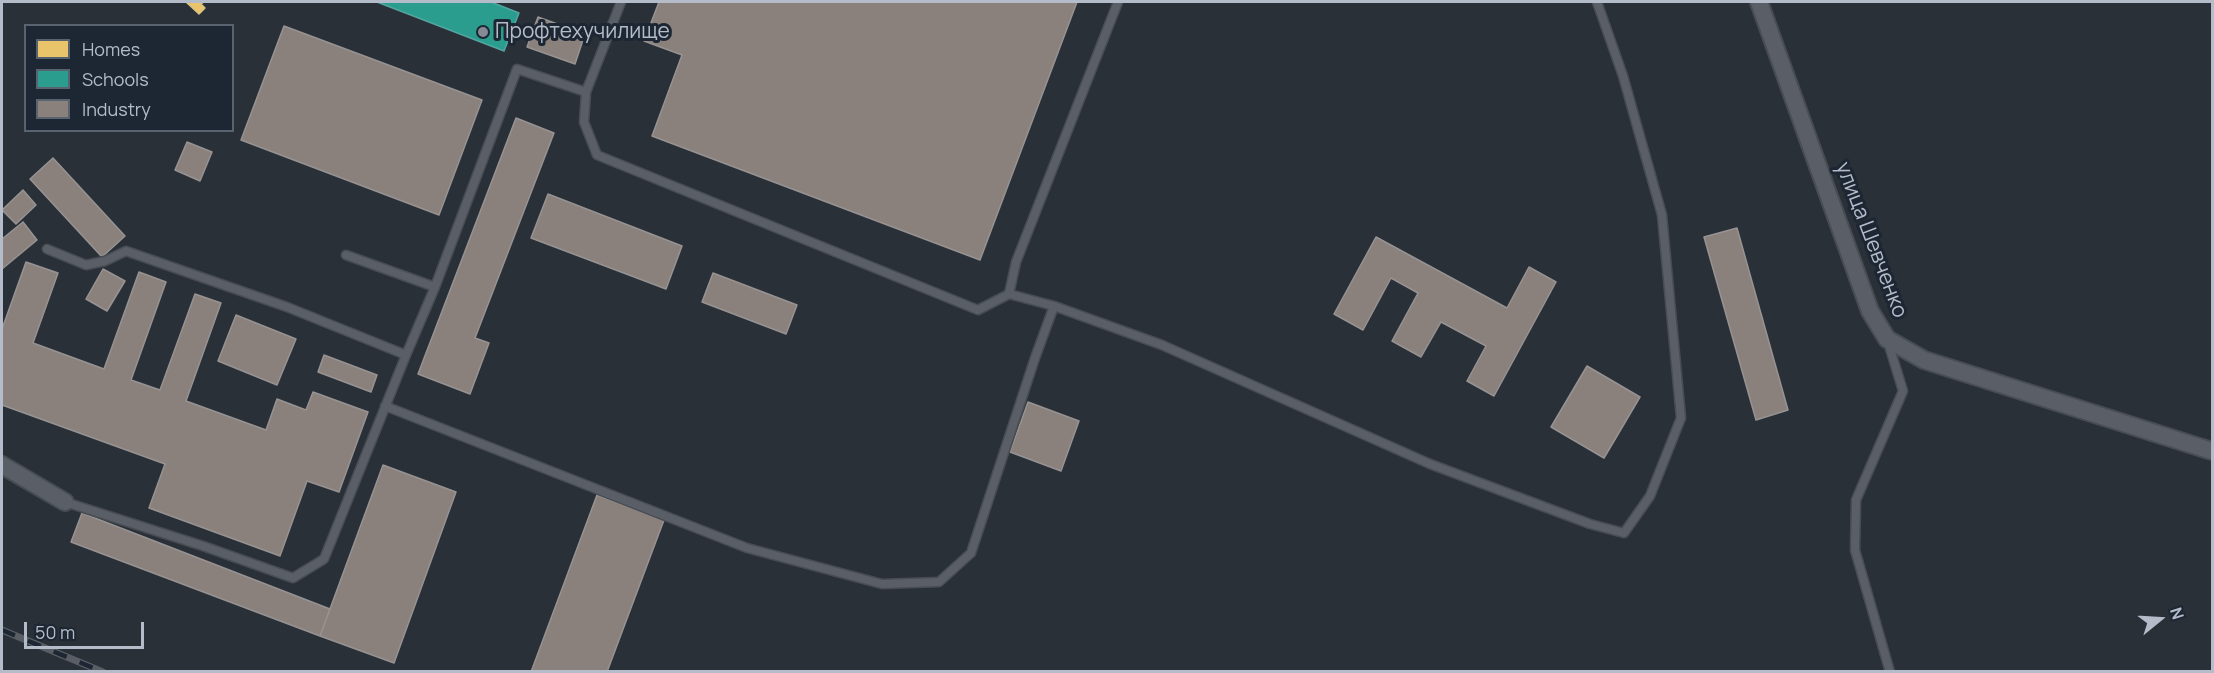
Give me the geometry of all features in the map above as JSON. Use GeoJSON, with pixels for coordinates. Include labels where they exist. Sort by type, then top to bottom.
{"type":"FeatureCollection","features":[{"type":"Feature","properties":{"kind":"street","name":"улица Шевченко"},"geometry":{"type":"LineString","coordinates":[[1759,2],[1870,311],[1887,339],[1924,360],[2212,452]]}},
{"type":"Feature","properties":{"kind":"street"},"geometry":{"type":"LineString","coordinates":[[2,465],[64,502]]}},
{"type":"Feature","properties":{"kind":"lane"},"geometry":{"type":"LineString","coordinates":[[621,2],[586,92],[584,122],[597,155],[978,310],[1009,294],[1054,306],[1162,345],[1430,464],[1590,524],[1624,533],[1650,496],[1681,418],[1662,215],[1623,76],[1597,2]]}},
{"type":"Feature","properties":{"kind":"lane"},"geometry":{"type":"LineString","coordinates":[[1009,294],[1016,262],[1118,2]]}},
{"type":"Feature","properties":{"kind":"lane"},"geometry":{"type":"LineString","coordinates":[[64,502],[203,546],[293,578],[324,559],[435,287],[517,69],[586,92]]}},
{"type":"Feature","properties":{"kind":"lane"},"geometry":{"type":"LineString","coordinates":[[47,249],[86,265],[105,261],[126,251],[287,307],[406,355]]}},
{"type":"Feature","properties":{"kind":"lane"},"geometry":{"type":"LineString","coordinates":[[346,255],[435,287]]}},
{"type":"Feature","properties":{"kind":"lane"},"geometry":{"type":"LineString","coordinates":[[385,406],[747,548],[882,584],[939,582],[971,553],[1054,306]]}},
{"type":"Feature","properties":{"kind":"lane"},"geometry":{"type":"LineString","coordinates":[[1887,339],[1903,392],[1856,500],[1855,550],[1890,672]]}},
{"type":"Feature","properties":{"kind":"building: Homes"},"geometry":{"type":"Polygon","coordinates":[[[186,2],[204,2],[201,4],[205,8],[199,14],[186,2]]]}},
{"type":"Feature","properties":{"kind":"building: Schools","name":"Профтехучилище"},"geometry":{"type":"Polygon","coordinates":[[[377,2],[491,2],[519,13],[504,51],[377,2]]]}},
{"type":"Feature","properties":{"kind":"building: Industry"},"geometry":{"type":"Polygon","coordinates":[[[659,2],[1077,2],[980,260],[652,136],[682,55],[644,41],[659,2]]]}},
{"type":"Feature","properties":{"kind":"building: Industry"},"geometry":{"type":"Polygon","coordinates":[[[538,17],[585,34],[575,64],[527,47],[538,17]]]}},
{"type":"Feature","properties":{"kind":"building: Industry"},"geometry":{"type":"Polygon","coordinates":[[[284,26],[482,100],[439,215],[241,140],[284,26]]]}},
{"type":"Feature","properties":{"kind":"building: Industry"},"geometry":{"type":"Polygon","coordinates":[[[516,118],[554,133],[475,338],[489,343],[470,394],[418,374],[516,118]]]}},
{"type":"Feature","properties":{"kind":"building: Industry"},"geometry":{"type":"Polygon","coordinates":[[[187,142],[212,152],[200,181],[175,170],[187,142]]]}},
{"type":"Feature","properties":{"kind":"building: Industry"},"geometry":{"type":"Polygon","coordinates":[[[53,158],[125,236],[102,257],[30,179],[53,158]]]}},
{"type":"Feature","properties":{"kind":"building: Industry"},"geometry":{"type":"Polygon","coordinates":[[[23,190],[36,205],[16,224],[2,210],[23,190]]]}},
{"type":"Feature","properties":{"kind":"building: Industry"},"geometry":{"type":"Polygon","coordinates":[[[548,194],[682,246],[666,289],[531,238],[548,194]]]}},
{"type":"Feature","properties":{"kind":"building: Industry"},"geometry":{"type":"Polygon","coordinates":[[[23,222],[37,240],[2,269],[2,239],[23,222]]]}},
{"type":"Feature","properties":{"kind":"building: Industry"},"geometry":{"type":"Polygon","coordinates":[[[1737,228],[1788,410],[1756,420],[1704,237],[1737,228]]]}},
{"type":"Feature","properties":{"kind":"building: Industry"},"geometry":{"type":"Polygon","coordinates":[[[1376,237],[1507,308],[1529,267],[1556,282],[1494,396],[1467,381],[1486,346],[1441,322],[1421,357],[1392,341],[1418,293],[1391,278],[1363,330],[1334,314],[1376,237]]]}},
{"type":"Feature","properties":{"kind":"building: Industry"},"geometry":{"type":"Polygon","coordinates":[[[26,262],[58,273],[33,343],[104,369],[139,272],[166,282],[131,380],[160,390],[195,294],[221,303],[186,401],[266,430],[277,399],[306,410],[313,392],[368,412],[339,492],[307,481],[280,556],[149,508],[165,464],[2,405],[2,329],[26,262]]]}},
{"type":"Feature","properties":{"kind":"building: Industry"},"geometry":{"type":"Polygon","coordinates":[[[103,269],[125,281],[107,311],[86,299],[103,269]]]}},
{"type":"Feature","properties":{"kind":"building: Industry"},"geometry":{"type":"Polygon","coordinates":[[[713,273],[797,305],[786,334],[702,302],[713,273]]]}},
{"type":"Feature","properties":{"kind":"building: Industry"},"geometry":{"type":"Polygon","coordinates":[[[236,315],[296,339],[277,385],[218,361],[236,315]]]}},
{"type":"Feature","properties":{"kind":"building: Industry"},"geometry":{"type":"Polygon","coordinates":[[[324,355],[377,375],[371,392],[318,372],[324,355]]]}},
{"type":"Feature","properties":{"kind":"building: Industry"},"geometry":{"type":"Polygon","coordinates":[[[1587,366],[1640,397],[1604,458],[1551,427],[1587,366]]]}},
{"type":"Feature","properties":{"kind":"building: Industry"},"geometry":{"type":"Polygon","coordinates":[[[1028,402],[1079,421],[1061,471],[1010,452],[1028,402]]]}},
{"type":"Feature","properties":{"kind":"building: Industry"},"geometry":{"type":"Polygon","coordinates":[[[383,465],[456,492],[394,663],[320,636],[383,465]]]}},
{"type":"Feature","properties":{"kind":"building: Industry"},"geometry":{"type":"Polygon","coordinates":[[[597,495],[664,520],[607,672],[531,672],[597,495]]]}},
{"type":"Feature","properties":{"kind":"building: Industry"},"geometry":{"type":"Polygon","coordinates":[[[82,513],[330,609],[320,636],[71,542],[82,513]]]}},
{"type":"Feature","properties":{"kind":"railway"},"geometry":{"type":"LineString","coordinates":[[2,630],[103,672]]}},
{"type":"Feature","properties":{"kind":"place","name":"Профтехучилище"},"geometry":{"type":"Point","coordinates":[483,32]}}]}
